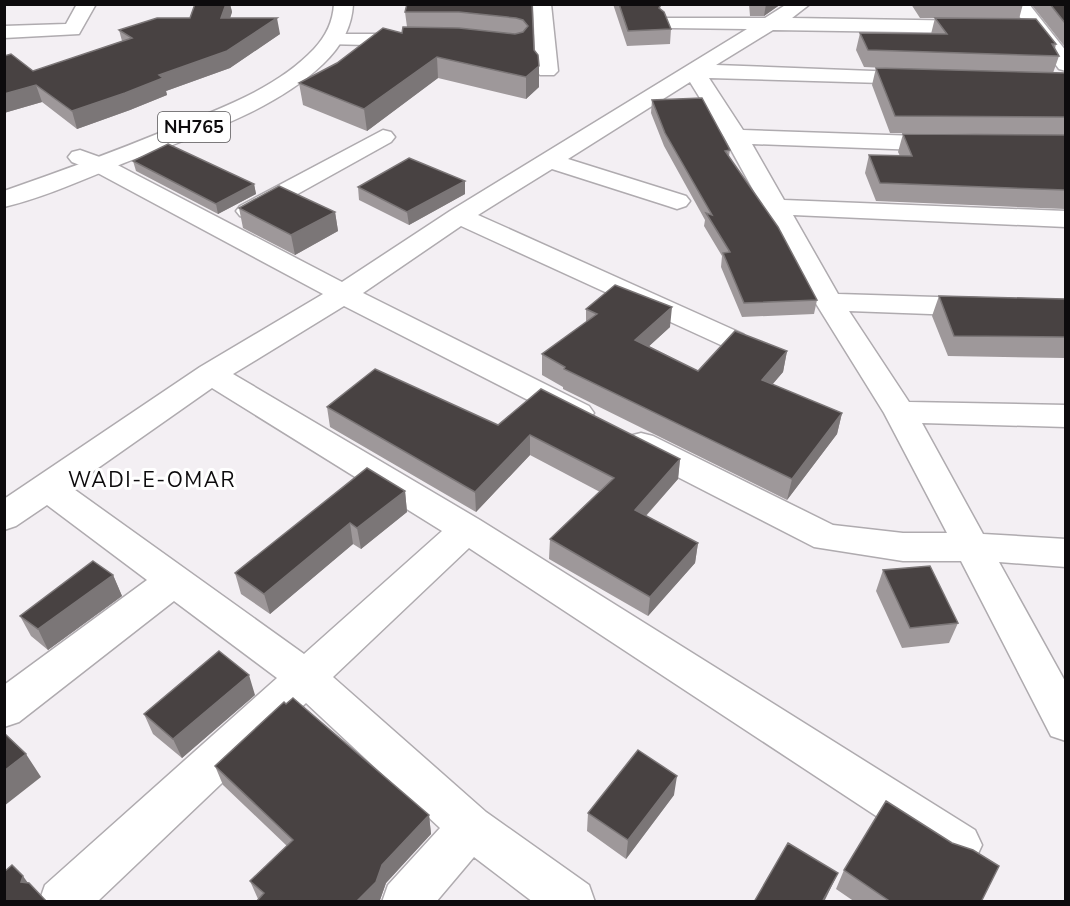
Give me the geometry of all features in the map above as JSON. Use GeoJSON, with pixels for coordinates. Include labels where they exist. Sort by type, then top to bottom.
{"type":"FeatureCollection","features":[{"type":"Feature","properties":{"kind":"main road"},"geometry":{"type":"LineString","coordinates":[[4,32],[72,30],[87,4]]}},
{"type":"Feature","properties":{"kind":"main road","name":"NH765"},"geometry":{"type":"LineString","coordinates":[[4,200],[266,80],[304,51],[320,25],[324,4]]}},
{"type":"Feature","properties":{"kind":"main road","name":"NH765"},"geometry":{"type":"LineString","coordinates":[[4,182],[90,161],[201,124],[271,91],[309,65],[332,40],[344,20],[344,4]]}},
{"type":"Feature","properties":{"kind":"main road"},"geometry":{"type":"LineString","coordinates":[[542,4],[548,71]]}},
{"type":"Feature","properties":{"kind":"main road"},"geometry":{"type":"LineString","coordinates":[[4,517],[211,374],[343,294],[459,216],[801,4]]}},
{"type":"Feature","properties":{"kind":"main road"},"geometry":{"type":"LineString","coordinates":[[1019,4],[1039,28],[1061,76]]}},
{"type":"Feature","properties":{"kind":"main road"},"geometry":{"type":"LineString","coordinates":[[670,22],[992,27]]}},
{"type":"Feature","properties":{"kind":"main road"},"geometry":{"type":"LineString","coordinates":[[1015,28],[1039,28]]}},
{"type":"Feature","properties":{"kind":"main road"},"geometry":{"type":"LineString","coordinates":[[332,40],[427,40]]}},
{"type":"Feature","properties":{"kind":"main road"},"geometry":{"type":"LineString","coordinates":[[694,71],[934,78]]}},
{"type":"Feature","properties":{"kind":"main road"},"geometry":{"type":"LineString","coordinates":[[694,71],[736,137],[829,302],[900,412],[1065,723]]}},
{"type":"Feature","properties":{"kind":"main road"},"geometry":{"type":"LineString","coordinates":[[219,228],[383,137]]}},
{"type":"Feature","properties":{"kind":"main road"},"geometry":{"type":"LineString","coordinates":[[736,137],[973,144]]}},
{"type":"Feature","properties":{"kind":"main road"},"geometry":{"type":"LineString","coordinates":[[90,161],[343,294],[827,538],[903,547],[971,547],[1065,553]]}},
{"type":"Feature","properties":{"kind":"main road"},"geometry":{"type":"LineString","coordinates":[[551,161],[677,201]]}},
{"type":"Feature","properties":{"kind":"main road"},"geometry":{"type":"LineString","coordinates":[[775,207],[1065,219]]}},
{"type":"Feature","properties":{"kind":"main road"},"geometry":{"type":"LineString","coordinates":[[459,216],[733,340]]}},
{"type":"Feature","properties":{"kind":"main road"},"geometry":{"type":"LineString","coordinates":[[829,302],[1065,310]]}},
{"type":"Feature","properties":{"kind":"main road"},"geometry":{"type":"LineString","coordinates":[[211,374],[467,529],[959,845]]}},
{"type":"Feature","properties":{"kind":"main road"},"geometry":{"type":"LineString","coordinates":[[900,412],[1065,416]]}},
{"type":"Feature","properties":{"kind":"main road"},"geometry":{"type":"LineString","coordinates":[[47,487],[305,677],[470,827],[572,902]]}},
{"type":"Feature","properties":{"kind":"main road"},"geometry":{"type":"LineString","coordinates":[[62,902],[467,529]]}},
{"type":"Feature","properties":{"kind":"main road"},"geometry":{"type":"LineString","coordinates":[[4,709],[174,580]]}},
{"type":"Feature","properties":{"kind":"main road"},"geometry":{"type":"LineString","coordinates":[[405,902],[470,827]]}},
{"type":"Feature","properties":{"kind":"building"},"geometry":{"type":"Polygon","coordinates":[[[195,4],[226,4],[221,18],[277,18],[227,51],[159,75],[163,78],[125,93],[72,111],[36,85],[4,94],[4,56],[11,54],[33,71],[132,38],[119,30],[157,18],[190,18],[195,4]]]}},
{"type":"Feature","properties":{"kind":"building"},"geometry":{"type":"Polygon","coordinates":[[[407,4],[532,4],[534,50],[538,55],[539,66],[526,77],[437,57],[364,109],[299,83],[337,63],[383,28],[402,33],[403,27],[459,28],[515,34],[523,32],[528,26],[523,20],[516,18],[459,12],[405,12],[407,4]]]}},
{"type":"Feature","properties":{"kind":"building"},"geometry":{"type":"Polygon","coordinates":[[[619,4],[661,4],[659,8],[664,12],[671,29],[628,31],[619,4]]]}},
{"type":"Feature","properties":{"kind":"building"},"geometry":{"type":"Polygon","coordinates":[[[1050,4],[1065,4],[1065,23],[1050,4]]]}},
{"type":"Feature","properties":{"kind":"building"},"geometry":{"type":"Polygon","coordinates":[[[935,18],[1036,19],[1056,44],[1052,44],[1059,56],[868,50],[860,33],[947,34],[935,18]]]}},
{"type":"Feature","properties":{"kind":"building"},"geometry":{"type":"Polygon","coordinates":[[[876,68],[1065,73],[1065,117],[895,116],[876,68]]]}},
{"type":"Feature","properties":{"kind":"building"},"geometry":{"type":"Polygon","coordinates":[[[702,98],[730,150],[725,151],[778,227],[817,300],[744,303],[723,253],[730,252],[706,213],[712,215],[665,133],[652,100],[702,98]]]}},
{"type":"Feature","properties":{"kind":"building"},"geometry":{"type":"Polygon","coordinates":[[[903,134],[1065,135],[1065,190],[880,183],[869,155],[912,156],[903,134]]]}},
{"type":"Feature","properties":{"kind":"building"},"geometry":{"type":"Polygon","coordinates":[[[168,144],[254,184],[216,204],[133,161],[168,144]]]}},
{"type":"Feature","properties":{"kind":"building"},"geometry":{"type":"Polygon","coordinates":[[[409,158],[465,181],[407,212],[358,187],[409,158]]]}},
{"type":"Feature","properties":{"kind":"building"},"geometry":{"type":"Polygon","coordinates":[[[279,186],[335,212],[291,235],[239,208],[279,186]]]}},
{"type":"Feature","properties":{"kind":"building"},"geometry":{"type":"Polygon","coordinates":[[[615,285],[672,307],[635,340],[698,371],[735,331],[787,351],[762,380],[842,413],[792,479],[564,369],[565,367],[542,354],[597,314],[586,309],[615,285]]]}},
{"type":"Feature","properties":{"kind":"building"},"geometry":{"type":"Polygon","coordinates":[[[939,296],[1065,299],[1065,337],[954,336],[939,296]]]}},
{"type":"Feature","properties":{"kind":"building"},"geometry":{"type":"Polygon","coordinates":[[[375,369],[498,425],[541,389],[680,459],[635,510],[698,543],[650,597],[550,539],[614,478],[530,435],[475,492],[327,407],[375,369]]]}},
{"type":"Feature","properties":{"kind":"building"},"geometry":{"type":"Polygon","coordinates":[[[367,468],[405,491],[357,528],[350,523],[264,594],[235,573],[367,468]]]}},
{"type":"Feature","properties":{"kind":"building"},"geometry":{"type":"Polygon","coordinates":[[[93,561],[113,575],[38,629],[20,616],[93,561]]]}},
{"type":"Feature","properties":{"kind":"building"},"geometry":{"type":"Polygon","coordinates":[[[930,566],[958,623],[910,628],[883,570],[930,566]]]}},
{"type":"Feature","properties":{"kind":"building"},"geometry":{"type":"Polygon","coordinates":[[[219,651],[249,675],[173,739],[144,714],[219,651]]]}},
{"type":"Feature","properties":{"kind":"building"},"geometry":{"type":"Polygon","coordinates":[[[293,698],[429,815],[382,865],[376,882],[356,902],[256,902],[264,893],[250,881],[293,840],[215,766],[284,702],[286,704],[293,698]]]}},
{"type":"Feature","properties":{"kind":"building"},"geometry":{"type":"Polygon","coordinates":[[[4,733],[26,754],[4,771],[4,733]]]}},
{"type":"Feature","properties":{"kind":"building"},"geometry":{"type":"Polygon","coordinates":[[[638,750],[677,776],[628,840],[588,813],[638,750]]]}},
{"type":"Feature","properties":{"kind":"building"},"geometry":{"type":"Polygon","coordinates":[[[886,801],[952,843],[973,850],[999,866],[981,902],[891,902],[844,870],[886,801]]]}},
{"type":"Feature","properties":{"kind":"building"},"geometry":{"type":"Polygon","coordinates":[[[788,843],[838,873],[822,902],[754,902],[788,843]]]}},
{"type":"Feature","properties":{"kind":"building"},"geometry":{"type":"Polygon","coordinates":[[[12,865],[23,876],[21,882],[29,883],[47,902],[4,902],[4,872],[12,865]]]}},
{"type":"Feature","properties":{"kind":"district","name":"WADI-E-OMAR"},"geometry":{"type":"Point","coordinates":[152,480]}}]}
